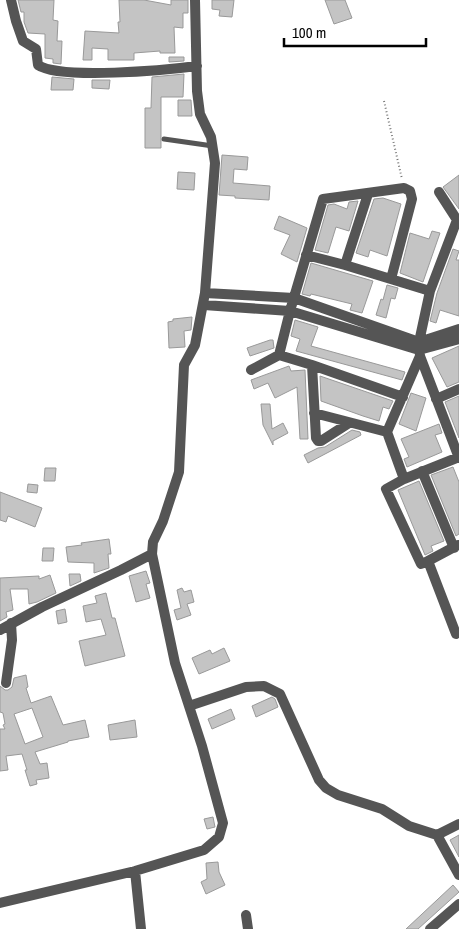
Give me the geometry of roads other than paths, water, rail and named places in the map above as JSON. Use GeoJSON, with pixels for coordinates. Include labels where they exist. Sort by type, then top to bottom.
{"type":"FeatureCollection","features":[{"type":"Feature","properties":{"kind":"street"},"geometry":{"type":"LineString","coordinates":[[11,0],[23,41],[36,49],[38,65],[44,69],[73,73],[168,70],[197,66]]}},
{"type":"Feature","properties":{"kind":"street"},"geometry":{"type":"LineString","coordinates":[[0,903],[135,871],[204,850],[221,832],[222,824],[175,662],[152,554],[153,542],[163,521],[180,472],[184,365],[195,345],[205,293],[215,163],[211,137],[200,114],[196,90],[195,0]]}},
{"type":"Feature","properties":{"kind":"street"},"geometry":{"type":"LineString","coordinates":[[278,355],[323,200],[404,188],[410,191],[412,199],[391,279]]}},
{"type":"Feature","properties":{"kind":"street"},"geometry":{"type":"LineString","coordinates":[[404,479],[386,432],[403,397],[419,349],[430,291],[458,222],[439,192]]}},
{"type":"Feature","properties":{"kind":"street"},"geometry":{"type":"LineString","coordinates":[[345,265],[368,194]]}},
{"type":"Feature","properties":{"kind":"street"},"geometry":{"type":"LineString","coordinates":[[306,256],[345,265],[430,291]]}},
{"type":"Feature","properties":{"kind":"street"},"geometry":{"type":"LineString","coordinates":[[205,293],[294,298],[419,349],[459,329]]}},
{"type":"Feature","properties":{"kind":"street"},"geometry":{"type":"LineString","coordinates":[[204,305],[290,311],[419,349],[459,339]]}},
{"type":"Feature","properties":{"kind":"street"},"geometry":{"type":"LineString","coordinates":[[419,349],[459,457],[422,471],[386,489],[421,564],[456,546],[422,471]]}},
{"type":"Feature","properties":{"kind":"street"},"geometry":{"type":"LineString","coordinates":[[251,370],[278,355],[403,397]]}},
{"type":"Feature","properties":{"kind":"street"},"geometry":{"type":"LineString","coordinates":[[312,365],[316,438],[318,441],[321,441],[349,423]]}},
{"type":"Feature","properties":{"kind":"street"},"geometry":{"type":"LineString","coordinates":[[436,399],[459,389]]}},
{"type":"Feature","properties":{"kind":"street"},"geometry":{"type":"LineString","coordinates":[[314,413],[386,432]]}},
{"type":"Feature","properties":{"kind":"street"},"geometry":{"type":"LineString","coordinates":[[0,630],[152,554]]}},
{"type":"Feature","properties":{"kind":"street"},"geometry":{"type":"LineString","coordinates":[[428,560],[456,634]]}},
{"type":"Feature","properties":{"kind":"street"},"geometry":{"type":"LineString","coordinates":[[6,683],[12,640],[11,624]]}},
{"type":"Feature","properties":{"kind":"street"},"geometry":{"type":"LineString","coordinates":[[189,706],[246,687],[264,686],[280,694],[319,780],[326,788],[338,795],[382,809],[409,826],[437,835],[459,875]]}},
{"type":"Feature","properties":{"kind":"street"},"geometry":{"type":"LineString","coordinates":[[437,835],[459,824]]}},
{"type":"Feature","properties":{"kind":"street"},"geometry":{"type":"LineString","coordinates":[[135,871],[142,929]]}},
{"type":"Feature","properties":{"kind":"street"},"geometry":{"type":"LineString","coordinates":[[430,929],[440,925],[459,904]]}},
{"type":"Feature","properties":{"kind":"street"},"geometry":{"type":"LineString","coordinates":[[246,915],[248,929]]}},
{"type":"Feature","properties":{"kind":"lane"},"geometry":{"type":"LineString","coordinates":[[164,139],[213,146]]}}]}
